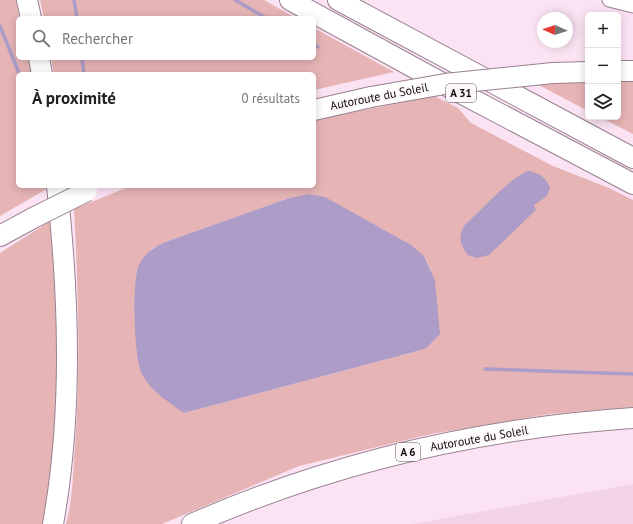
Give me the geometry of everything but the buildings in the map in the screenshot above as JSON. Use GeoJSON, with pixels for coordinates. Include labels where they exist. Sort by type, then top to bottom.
{"type":"FeatureCollection","features":[{"type":"Feature","properties":{"kind":"highway"},"geometry":{"type":"LineString","coordinates":[[27,0],[31,16]]}},
{"type":"Feature","properties":{"kind":"highway","name":"A 31"},"geometry":{"type":"LineString","coordinates":[[290,0],[453,89],[633,184]]}},
{"type":"Feature","properties":{"kind":"highway","name":"A 31"},"geometry":{"type":"LineString","coordinates":[[338,0],[633,158]]}},
{"type":"Feature","properties":{"kind":"highway"},"geometry":{"type":"LineString","coordinates":[[39,60],[42,72]]}},
{"type":"Feature","properties":{"kind":"highway"},"geometry":{"type":"LineString","coordinates":[[621,71],[633,71]]}},
{"type":"Feature","properties":{"kind":"highway","name":"Autoroute du Soleil"},"geometry":{"type":"LineString","coordinates":[[316,110],[371,96],[445,84],[553,73],[585,72]]}},
{"type":"Feature","properties":{"kind":"highway"},"geometry":{"type":"LineString","coordinates":[[53,524],[63,452],[67,357],[65,277],[57,188]]}},
{"type":"Feature","properties":{"kind":"highway"},"geometry":{"type":"LineString","coordinates":[[0,236],[92,189]]}},
{"type":"Feature","properties":{"kind":"highway","name":"Autoroute du Soleil"},"geometry":{"type":"LineString","coordinates":[[192,524],[243,503],[310,479],[406,452],[462,440],[533,429],[633,418]]}},
{"type":"Feature","properties":{"kind":"street"},"geometry":{"type":"LineString","coordinates":[[610,0],[633,6]]}},
{"type":"Feature","properties":{"kind":"shaded area"},"geometry":{"type":"Polygon","coordinates":[[[0,0],[16,0],[19,16],[16,16],[16,60],[28,60],[31,72],[16,72],[16,188],[48,188],[0,216],[0,0]]]}},
{"type":"Feature","properties":{"kind":"shaded area"},"geometry":{"type":"Polygon","coordinates":[[[40,0],[264,0],[292,16],[44,16],[40,0]]]}},
{"type":"Feature","properties":{"kind":"shaded area"},"geometry":{"type":"Polygon","coordinates":[[[316,29],[394,72],[316,90],[316,72],[54,72],[51,60],[316,60],[316,29]]]}},
{"type":"Feature","properties":{"kind":"shaded area"},"geometry":{"type":"Polygon","coordinates":[[[633,79],[633,134],[606,120],[621,120],[621,80],[633,79]]]}},
{"type":"Feature","properties":{"kind":"shaded area"},"geometry":{"type":"Polygon","coordinates":[[[585,81],[585,109],[535,83],[585,81]]]}},
{"type":"Feature","properties":{"kind":"shaded area"},"geometry":{"type":"Polygon","coordinates":[[[434,96],[458,108],[471,123],[553,166],[609,188],[633,200],[633,407],[550,414],[431,434],[299,466],[162,524],[66,524],[72,485],[78,387],[78,298],[74,209],[126,188],[316,188],[316,120],[434,96]],[[286,199],[168,241],[151,249],[184,413],[425,349],[434,313],[435,302],[434,281],[424,256],[286,199]]]}},
{"type":"Feature","properties":{"kind":"shaded area"},"geometry":{"type":"Polygon","coordinates":[[[529,171],[539,174],[544,178],[550,187],[547,196],[534,205],[536,210],[489,255],[477,258],[468,255],[463,248],[461,241],[461,234],[464,226],[514,179],[529,171]]]}},
{"type":"Feature","properties":{"kind":"shaded area"},"geometry":{"type":"Polygon","coordinates":[[[308,194],[325,197],[411,245],[424,256],[435,280],[440,334],[425,349],[184,413],[150,386],[142,374],[139,366],[135,336],[135,284],[140,263],[152,249],[168,241],[286,199],[308,194]]]}},
{"type":"Feature","properties":{"kind":"shaded area"},"geometry":{"type":"Polygon","coordinates":[[[52,220],[59,395],[46,524],[0,524],[0,253],[52,220]]]}},
{"type":"Feature","properties":{"kind":"shaded area"},"geometry":{"type":"Polygon","coordinates":[[[633,484],[633,524],[413,524],[633,484]]]}},
{"type":"Feature","properties":{"kind":"waterway"},"geometry":{"type":"LineString","coordinates":[[74,0],[77,16]]}},
{"type":"Feature","properties":{"kind":"waterway"},"geometry":{"type":"LineString","coordinates":[[235,0],[263,16]]}},
{"type":"Feature","properties":{"kind":"waterway"},"geometry":{"type":"LineString","coordinates":[[0,26],[19,72]]}},
{"type":"Feature","properties":{"kind":"waterway"},"geometry":{"type":"LineString","coordinates":[[82,60],[84,72]]}},
{"type":"Feature","properties":{"kind":"waterway"},"geometry":{"type":"LineString","coordinates":[[485,369],[633,374]]}}]}
